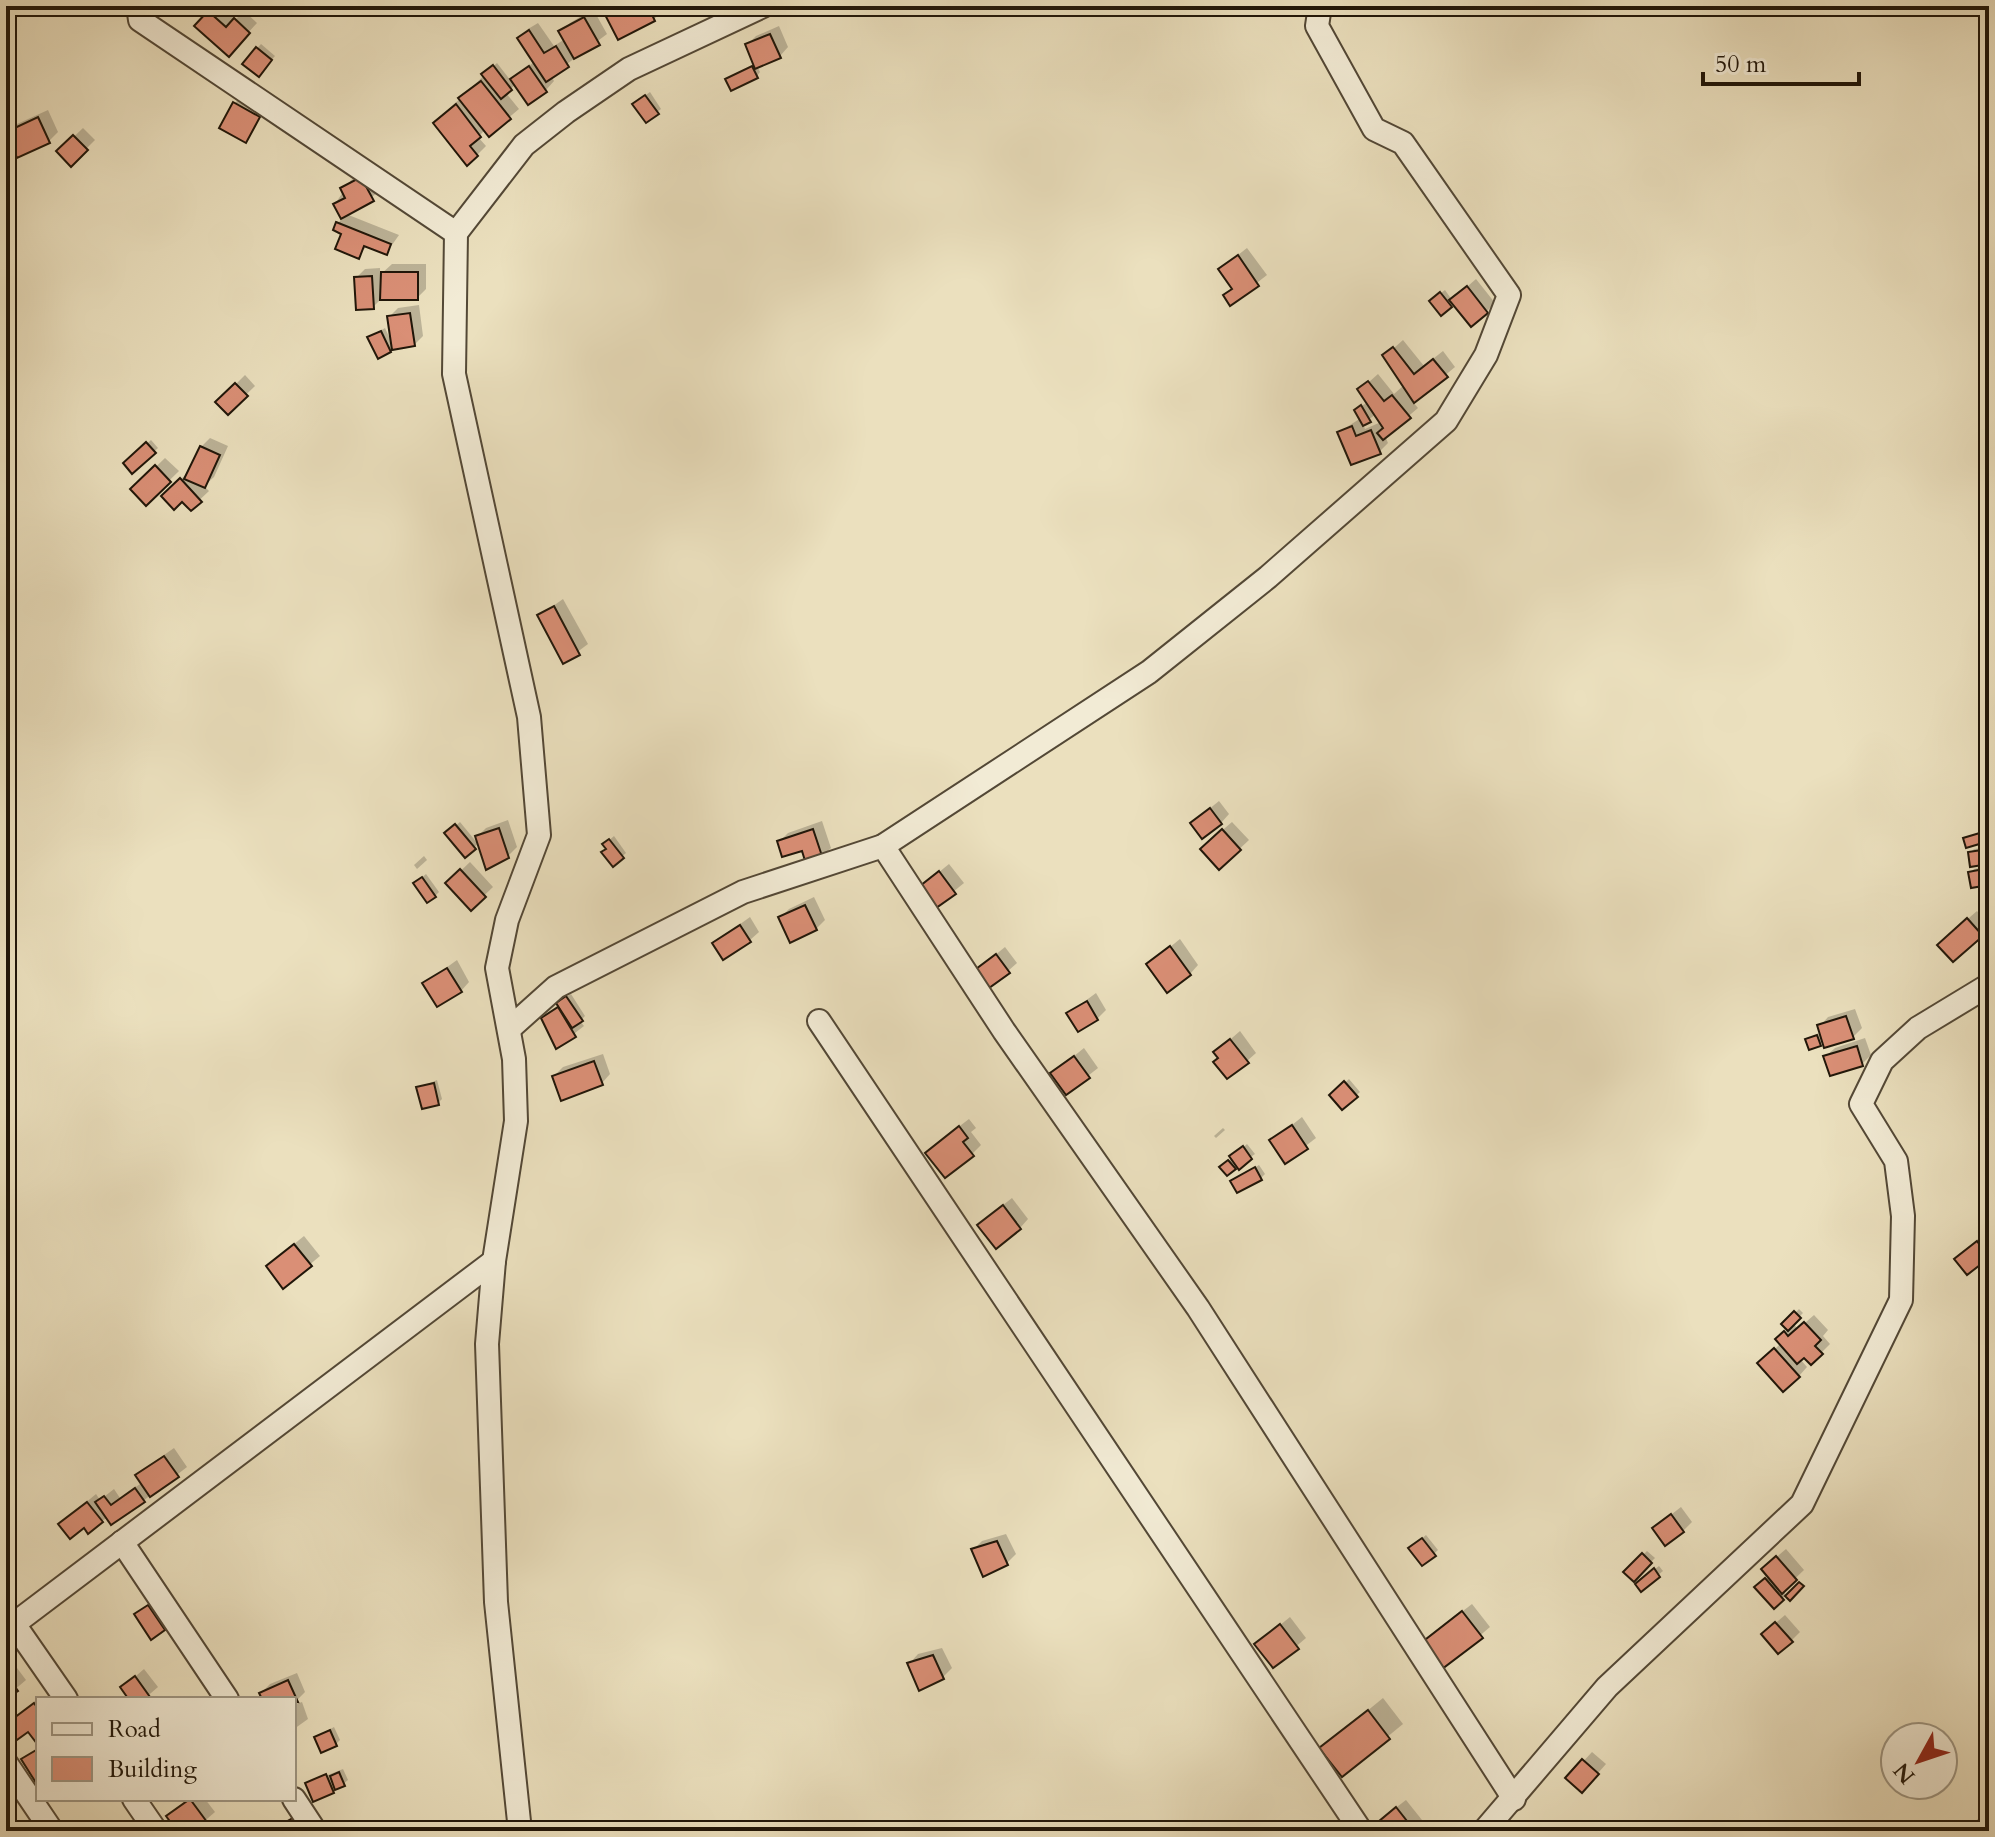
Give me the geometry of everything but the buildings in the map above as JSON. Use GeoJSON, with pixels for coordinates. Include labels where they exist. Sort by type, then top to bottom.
{"type":"FeatureCollection","features":[{"type":"Feature","properties":{"kind":"street"},"geometry":{"type":"LineString","coordinates":[[138,6],[140,20],[456,233]]}},
{"type":"Feature","properties":{"kind":"street"},"geometry":{"type":"LineString","coordinates":[[520,1831],[496,1602],[487,1344],[494,1261],[516,1121],[514,1059],[497,968],[507,920],[539,835],[529,717],[454,374],[456,233],[524,145],[566,112],[629,69],[763,6]]}},
{"type":"Feature","properties":{"kind":"street"},"geometry":{"type":"LineString","coordinates":[[509,1029],[556,987],[743,892],[883,846],[1149,672],[1268,577],[1446,421],[1486,355],[1509,295],[1403,143],[1374,129],[1317,26],[1320,6]]}},
{"type":"Feature","properties":{"kind":"street"},"geometry":{"type":"LineString","coordinates":[[883,846],[1004,1031],[1198,1308],[1514,1799]]}},
{"type":"Feature","properties":{"kind":"street"},"geometry":{"type":"LineString","coordinates":[[1484,1831],[1607,1687],[1802,1504],[1901,1300],[1903,1216],[1896,1161],[1861,1104],[1882,1061],[1918,1028],[1989,985]]}},
{"type":"Feature","properties":{"kind":"street"},"geometry":{"type":"LineString","coordinates":[[819,1021],[1361,1831]]}},
{"type":"Feature","properties":{"kind":"street"},"geometry":{"type":"LineString","coordinates":[[64,1697],[10,1627],[494,1261]]}},
{"type":"Feature","properties":{"kind":"street"},"geometry":{"type":"LineString","coordinates":[[122,1542],[226,1697]]}},
{"type":"Feature","properties":{"kind":"street"},"geometry":{"type":"LineString","coordinates":[[6,1763],[52,1831]]}},
{"type":"Feature","properties":{"kind":"street"},"geometry":{"type":"LineString","coordinates":[[135,1801],[156,1831]]}},
{"type":"Feature","properties":{"kind":"street"},"geometry":{"type":"LineString","coordinates":[[295,1801],[315,1831]]}}]}
